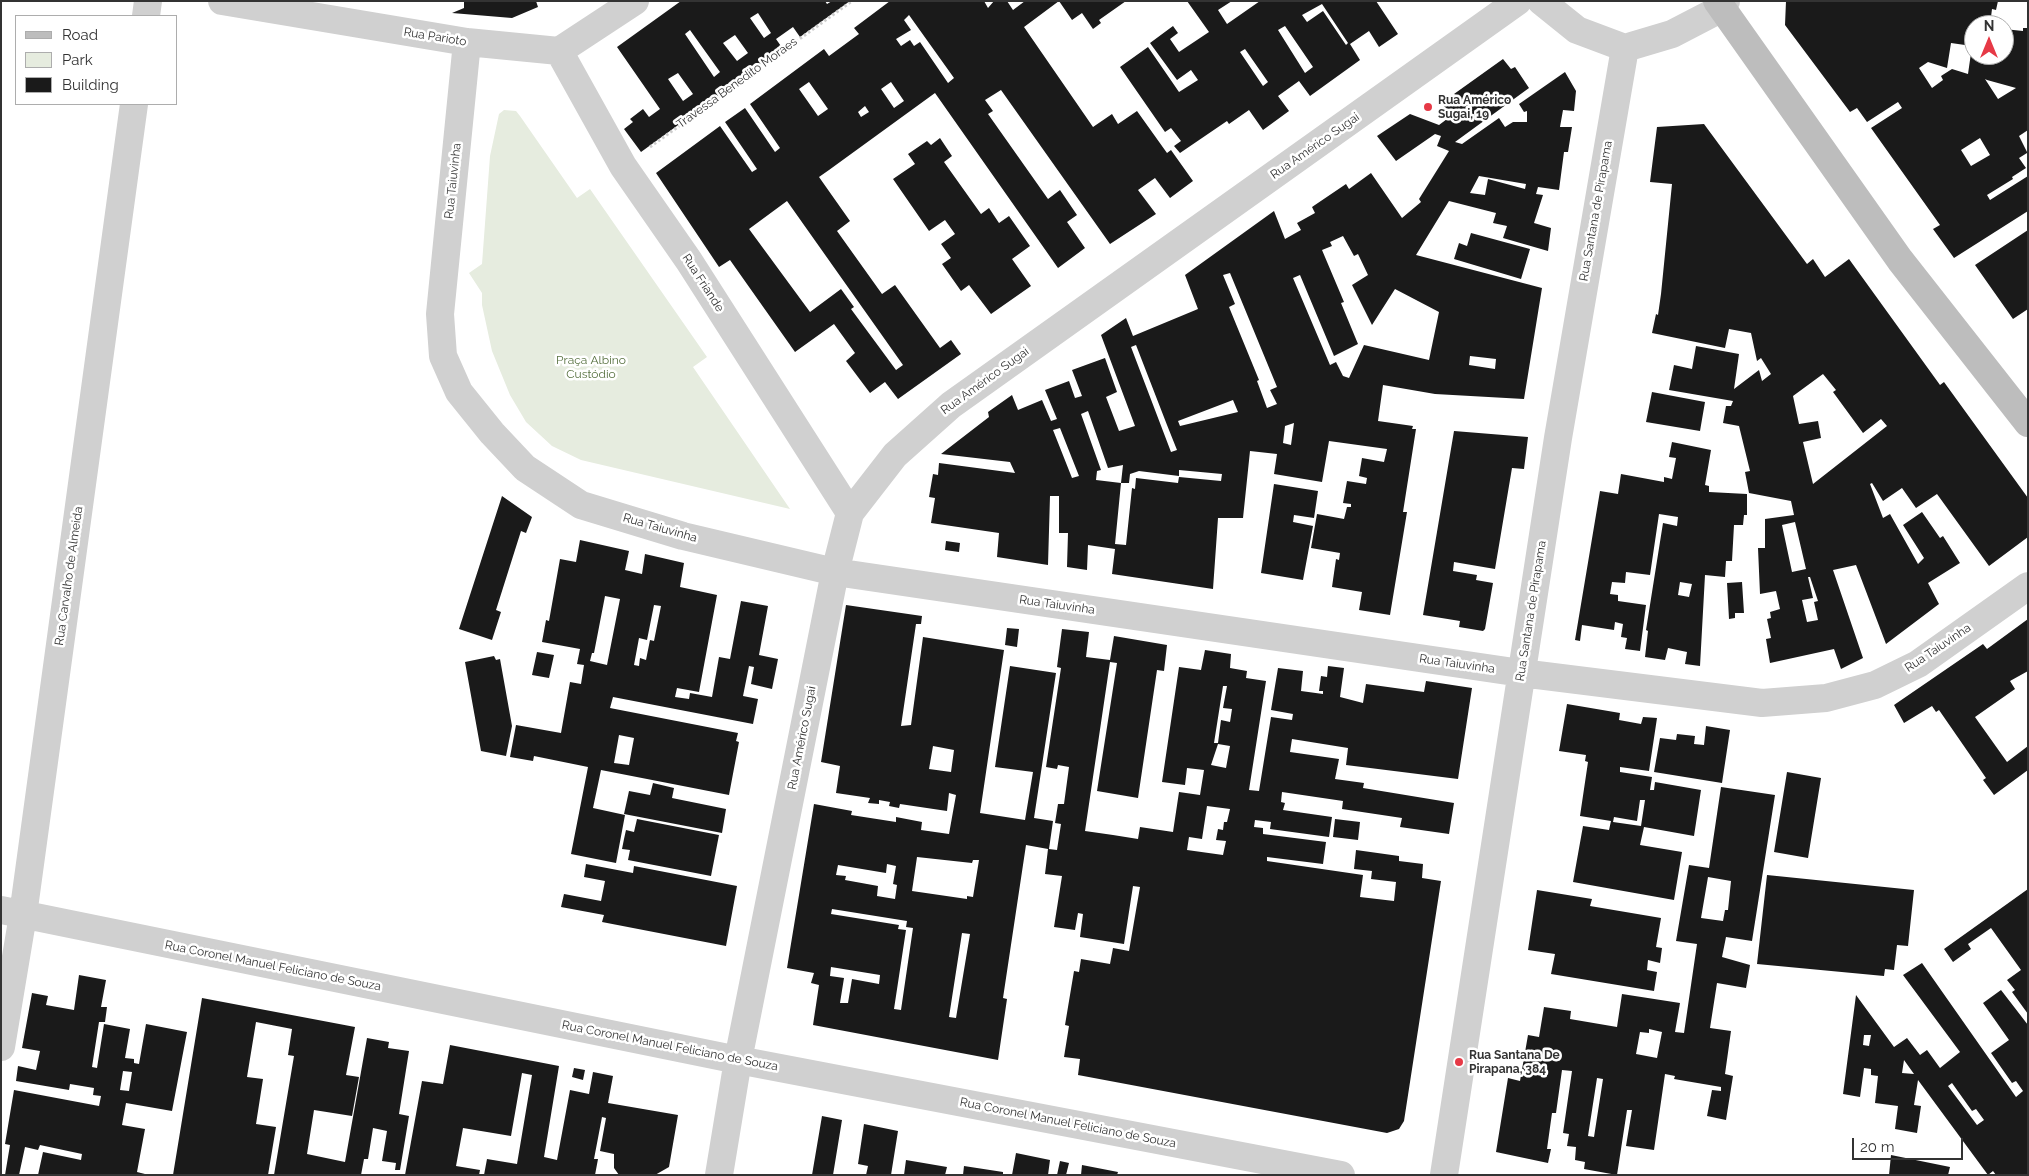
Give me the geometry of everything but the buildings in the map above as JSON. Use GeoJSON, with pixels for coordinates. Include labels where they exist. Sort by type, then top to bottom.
{"type":"FeatureCollection","features":[{"type":"Feature","properties":{"kind":"street"},"geometry":{"type":"LineString","coordinates":[[146,15],[148,1]]}},
{"type":"Feature","properties":{"kind":"street","name":"Rua Parioto"},"geometry":{"type":"LineString","coordinates":[[222,1],[466,42],[559,51]]}},
{"type":"Feature","properties":{"kind":"street"},"geometry":{"type":"LineString","coordinates":[[559,51],[636,1]]}},
{"type":"Feature","properties":{"kind":"street","name":"Rua Américo Sugai"},"geometry":{"type":"LineString","coordinates":[[720,1175],[738,1060],[835,572],[850,513],[895,455],[951,405],[1518,1]]}},
{"type":"Feature","properties":{"kind":"street"},"geometry":{"type":"LineString","coordinates":[[1540,1],[1577,30],[1625,48],[1672,34],[1722,3],[1900,260],[2028,422]]}},
{"type":"Feature","properties":{"kind":"street","name":"Rua Taiuvinha"},"geometry":{"type":"LineString","coordinates":[[466,42],[440,314],[442,356],[459,392],[492,433],[525,468],[581,505],[683,536],[835,572],[1521,673],[1762,703],[1826,698],[1875,685],[1918,664],[2028,586]]}},
{"type":"Feature","properties":{"kind":"street","name":"Rua Santana de Pirapama"},"geometry":{"type":"LineString","coordinates":[[1444,1175],[1493,868],[1561,418],[1625,48]]}},
{"type":"Feature","properties":{"kind":"street","name":"Rua Friande"},"geometry":{"type":"LineString","coordinates":[[559,51],[624,166],[689,261],[850,513]]}},
{"type":"Feature","properties":{"kind":"street","name":"Rua Carvalho de Almeida"},"geometry":{"type":"LineString","coordinates":[[1,1047],[12,912],[134,105]]}},
{"type":"Feature","properties":{"kind":"street","name":"Rua Coronel Manuel Feliciano de Souza"},"geometry":{"type":"LineString","coordinates":[[12,912],[738,1060],[1341,1175]]}},
{"type":"Feature","properties":{"kind":"path","name":"Travessa Benedito Moraes"},"geometry":{"type":"LineString","coordinates":[[624,166],[852,1]]}},
{"type":"Feature","properties":{"kind":"green space","name":"Praça Albino Custódio"},"geometry":{"type":"Polygon","coordinates":[[[504,110],[516,111],[577,198],[590,189],[707,357],[693,367],[790,509],[581,460],[552,446],[526,422],[510,395],[492,351],[482,305],[482,293],[469,273],[482,264],[490,156],[499,114],[504,110]]]}},
{"type":"Feature","properties":{"kind":"place","name":"Rua Américo Sugai, 19"},"geometry":{"type":"Point","coordinates":[1428,107]}},
{"type":"Feature","properties":{"kind":"place","name":"Rua Santana De Pirapana, 384"},"geometry":{"type":"Point","coordinates":[1459,1062]}}]}
